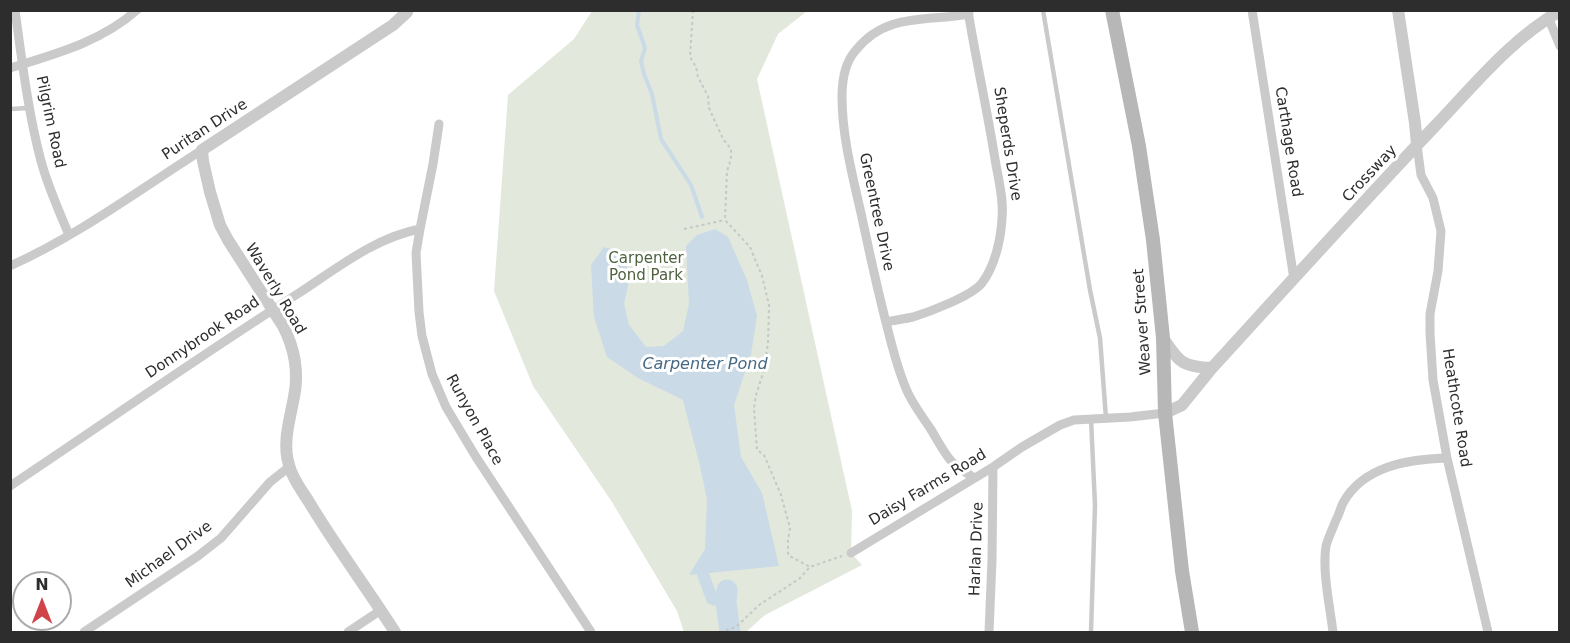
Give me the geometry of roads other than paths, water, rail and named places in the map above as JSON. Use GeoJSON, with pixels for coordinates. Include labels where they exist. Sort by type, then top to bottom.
{"type":"FeatureCollection","features":[{"type":"Feature","properties":{"kind":"main road","name":"Weaver Street"},"geometry":{"type":"LineString","coordinates":[[1112,10],[1139,146],[1153,240],[1163,338],[1165,413],[1182,570],[1192,633]]}},
{"type":"Feature","properties":{"kind":"street","name":"Pilgrim Road"},"geometry":{"type":"LineString","coordinates":[[15,10],[30,108],[41,161],[53,198],[69,235]]}},
{"type":"Feature","properties":{"kind":"street"},"geometry":{"type":"LineString","coordinates":[[10,68],[81,45],[115,27],[137,10]]}},
{"type":"Feature","properties":{"kind":"street","name":"Carthage Road"},"geometry":{"type":"LineString","coordinates":[[1252,10],[1294,279]]}},
{"type":"Feature","properties":{"kind":"street","name":"Heathcote Road"},"geometry":{"type":"LineString","coordinates":[[1398,10],[1421,175],[1433,198],[1441,231],[1439,263],[1430,314],[1433,380],[1447,458],[1488,633]]}},
{"type":"Feature","properties":{"kind":"street","name":"Puritan Drive"},"geometry":{"type":"LineString","coordinates":[[10,266],[69,235],[124,202],[393,26],[407,11]]}},
{"type":"Feature","properties":{"kind":"street","name":"Crossway"},"geometry":{"type":"LineString","coordinates":[[1165,413],[1182,405],[1212,368],[1500,58],[1531,30],[1560,11]]}},
{"type":"Feature","properties":{"kind":"street","name":"Greentree Drive"},"geometry":{"type":"LineString","coordinates":[[968,12],[951,18],[916,19],[894,24],[867,38],[854,51],[849,60],[843,79],[842,96],[844,132],[879,297],[897,362],[910,397],[953,463],[974,478]]}},
{"type":"Feature","properties":{"kind":"street","name":"Sheperds Drive"},"geometry":{"type":"LineString","coordinates":[[886,322],[913,316],[950,303],[982,284],[995,255],[1001,233],[1003,215],[1001,196],[968,12]]}},
{"type":"Feature","properties":{"kind":"street"},"geometry":{"type":"LineString","coordinates":[[1548,17],[1560,46]]}},
{"type":"Feature","properties":{"kind":"street","name":"Runyon Place"},"geometry":{"type":"LineString","coordinates":[[439,124],[416,253],[418,312],[432,374],[446,407],[476,456],[591,633]]}},
{"type":"Feature","properties":{"kind":"street","name":"Waverly Road"},"geometry":{"type":"LineString","coordinates":[[202,150],[210,192],[220,225],[291,340],[295,354],[295,394],[287,440],[289,467],[330,538],[395,633]]}},
{"type":"Feature","properties":{"kind":"street","name":"Donnybrook Road"},"geometry":{"type":"LineString","coordinates":[[10,486],[272,310],[378,243],[420,229]]}},
{"type":"Feature","properties":{"kind":"street"},"geometry":{"type":"LineString","coordinates":[[1163,338],[1176,358],[1184,363],[1194,368],[1212,368]]}},
{"type":"Feature","properties":{"kind":"street","name":"Daisy Farms Road"},"geometry":{"type":"LineString","coordinates":[[850,553],[1060,425],[1074,420],[1165,413]]}},
{"type":"Feature","properties":{"kind":"street"},"geometry":{"type":"LineString","coordinates":[[1333,633],[1326,580],[1326,546],[1344,502],[1357,485],[1372,474],[1393,465],[1424,459],[1447,458]]}},
{"type":"Feature","properties":{"kind":"street","name":"Harlan Drive"},"geometry":{"type":"LineString","coordinates":[[989,633],[993,466]]}},
{"type":"Feature","properties":{"kind":"street","name":"Michael Drive"},"geometry":{"type":"LineString","coordinates":[[84,633],[221,538],[270,482],[289,467]]}},
{"type":"Feature","properties":{"kind":"street"},"geometry":{"type":"LineString","coordinates":[[348,633],[381,610]]}},
{"type":"Feature","properties":{"kind":"lane"},"geometry":{"type":"LineString","coordinates":[[1043,10],[1100,338],[1106,418]]}},
{"type":"Feature","properties":{"kind":"lane"},"geometry":{"type":"LineString","coordinates":[[10,109],[30,108]]}},
{"type":"Feature","properties":{"kind":"lane"},"geometry":{"type":"LineString","coordinates":[[1091,419],[1095,505],[1091,633]]}},
{"type":"Feature","properties":{"kind":"water","name":"Carpenter Pond"},"geometry":{"type":"Polygon","coordinates":[[[715,229],[728,237],[747,280],[757,316],[751,354],[734,405],[741,457],[762,493],[779,566],[689,575],[705,549],[707,499],[683,400],[638,378],[607,357],[594,317],[591,265],[604,247],[622,252],[630,276],[624,304],[629,325],[646,347],[664,346],[683,331],[689,304],[686,246],[697,235],[715,229]]]}},
{"type":"Feature","properties":{"kind":"waterway"},"geometry":{"type":"LineString","coordinates":[[639,10],[637,25],[645,48],[641,61],[652,94],[661,139],[691,185],[702,217]]}},
{"type":"Feature","properties":{"kind":"waterway"},"geometry":{"type":"LineString","coordinates":[[703,574],[712,599],[726,602]]}},
{"type":"Feature","properties":{"kind":"waterway"},"geometry":{"type":"LineString","coordinates":[[727,590],[726,602],[730,632]]}},
{"type":"Feature","properties":{"kind":"park label","name":"Carpenter Pond Park"},"geometry":{"type":"Point","coordinates":[646,268]}}]}
